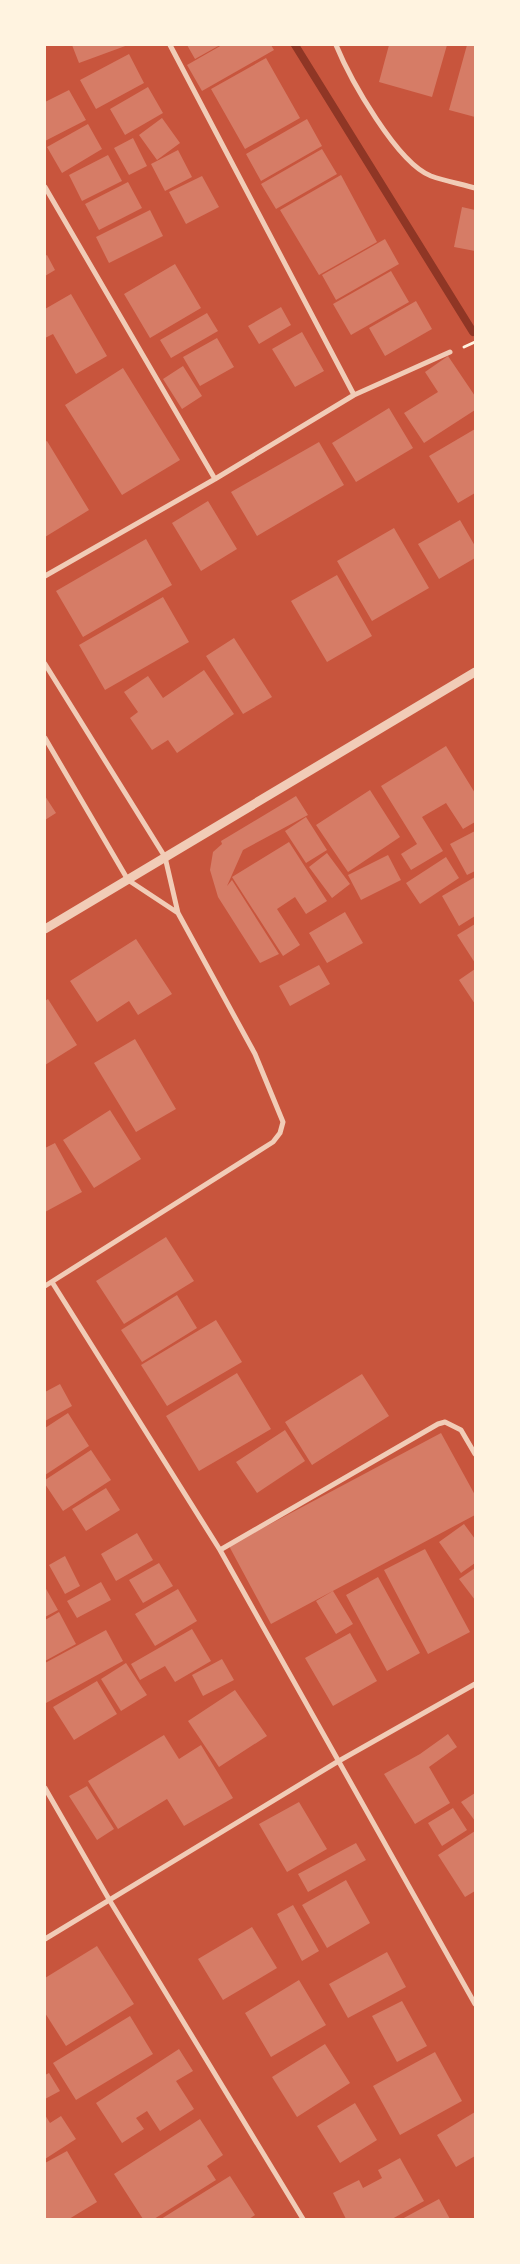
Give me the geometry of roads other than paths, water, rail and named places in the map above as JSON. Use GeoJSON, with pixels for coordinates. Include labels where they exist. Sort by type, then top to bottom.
{"type":"FeatureCollection","features":[{"type":"Feature","properties":{"kind":"street"},"geometry":{"type":"LineString","coordinates":[[170,45],[354,395]]}},
{"type":"Feature","properties":{"kind":"street"},"geometry":{"type":"LineString","coordinates":[[336,45],[381,125],[405,158],[430,176],[475,188]]}},
{"type":"Feature","properties":{"kind":"street"},"geometry":{"type":"LineString","coordinates":[[45,187],[215,479]]}},
{"type":"Feature","properties":{"kind":"street"},"geometry":{"type":"LineString","coordinates":[[45,576],[215,479],[354,395],[450,352]]}},
{"type":"Feature","properties":{"kind":"street"},"geometry":{"type":"LineString","coordinates":[[45,664],[165,857],[178,913],[255,1054],[283,1122],[280,1133],[273,1142],[45,1286]]}},
{"type":"Feature","properties":{"kind":"street"},"geometry":{"type":"LineString","coordinates":[[45,930],[474,675]]}},
{"type":"Feature","properties":{"kind":"street"},"geometry":{"type":"LineString","coordinates":[[45,738],[128,880],[178,913]]}},
{"type":"Feature","properties":{"kind":"street"},"geometry":{"type":"LineString","coordinates":[[52,1282],[220,1550],[337,1762],[475,2004]]}},
{"type":"Feature","properties":{"kind":"street"},"geometry":{"type":"LineString","coordinates":[[220,1550],[438,1424],[446,1422],[461,1430],[475,1454]]}},
{"type":"Feature","properties":{"kind":"street"},"geometry":{"type":"LineString","coordinates":[[45,1939],[337,1762],[475,1684]]}},
{"type":"Feature","properties":{"kind":"street"},"geometry":{"type":"LineString","coordinates":[[45,1788],[110,1901],[303,2219]]}},
{"type":"Feature","properties":{"kind":"waterway"},"geometry":{"type":"LineString","coordinates":[[295,45],[473,332]]}}]}
